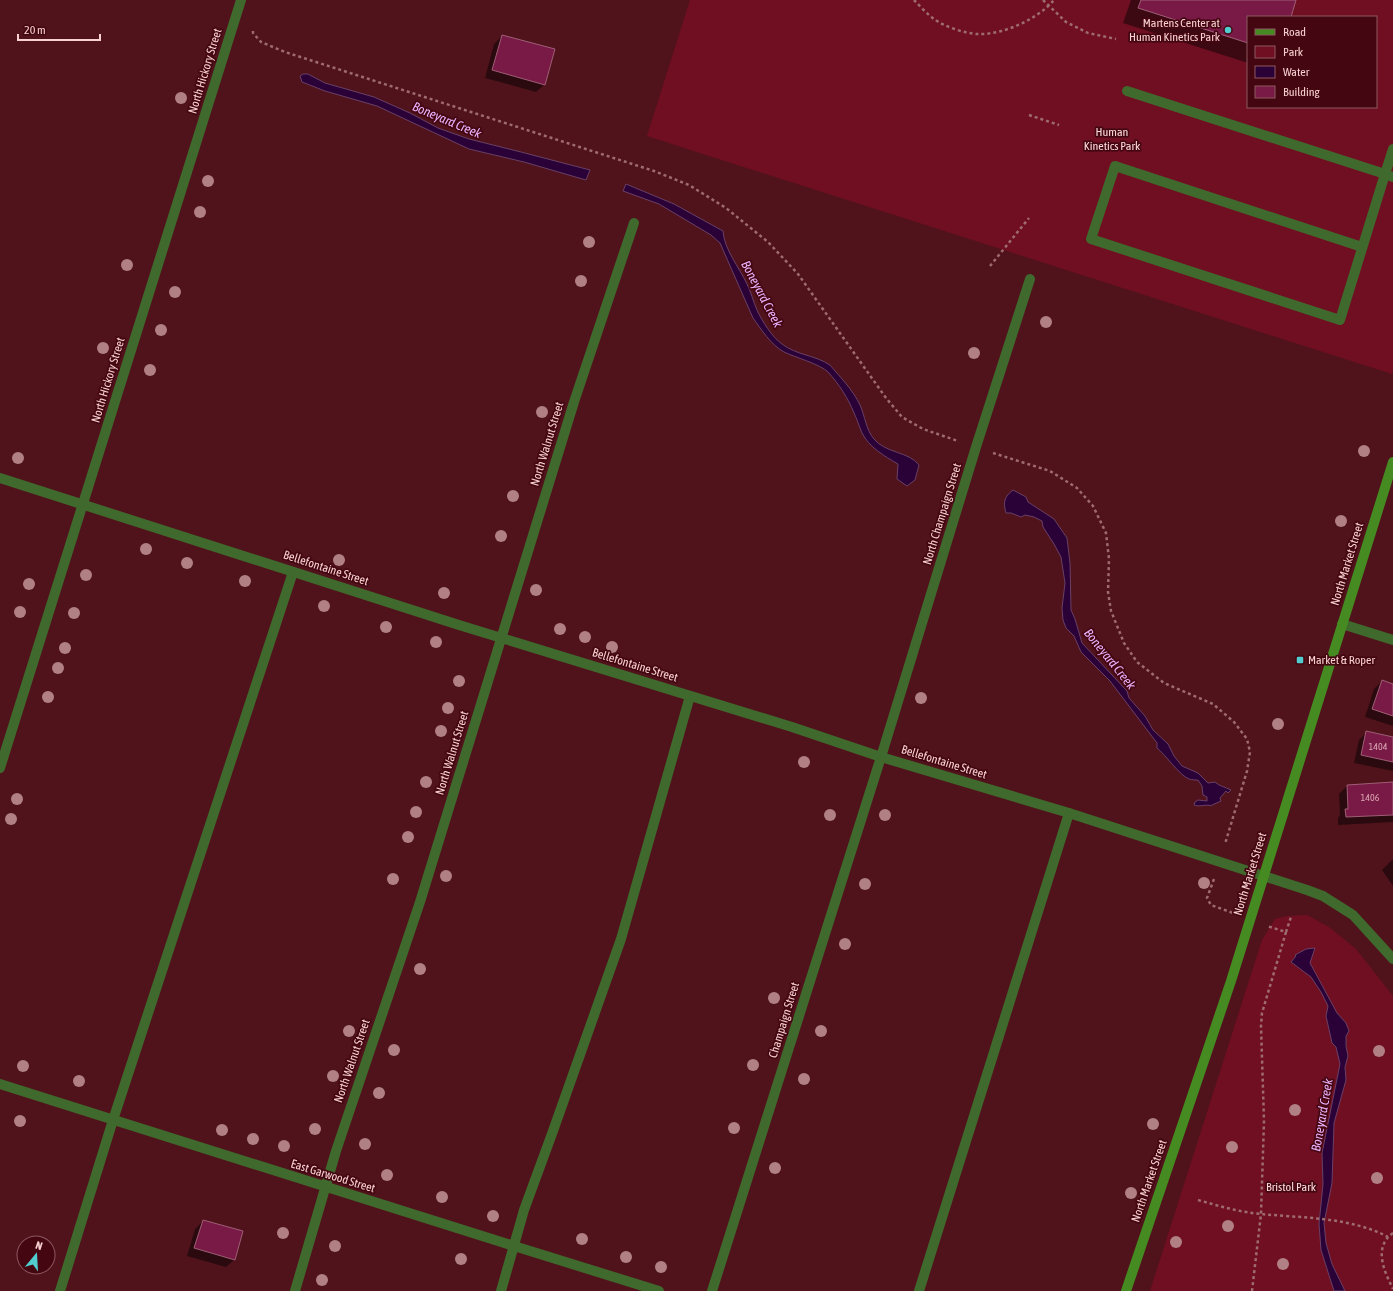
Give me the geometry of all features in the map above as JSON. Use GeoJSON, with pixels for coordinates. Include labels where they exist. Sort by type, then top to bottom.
{"type":"FeatureCollection","features":[{"type":"Feature","properties":{"kind":"main road","name":"North Market Street"},"geometry":{"type":"LineString","coordinates":[[1126,1291],[1231,982],[1393,462]]}},
{"type":"Feature","properties":{"kind":"street","name":"North Hickory Street"},"geometry":{"type":"LineString","coordinates":[[0,768],[241,0]]}},
{"type":"Feature","properties":{"kind":"street"},"geometry":{"type":"LineString","coordinates":[[1127,91],[1389,176]]}},
{"type":"Feature","properties":{"kind":"street"},"geometry":{"type":"LineString","coordinates":[[1362,247],[1115,166],[1090,239],[1340,320],[1362,247],[1389,176],[1393,149]]}},
{"type":"Feature","properties":{"kind":"street","name":"North Walnut Street"},"geometry":{"type":"LineString","coordinates":[[295,1291],[336,1151],[420,902],[574,402],[634,223]]}},
{"type":"Feature","properties":{"kind":"street","name":"North Champaign Street"},"geometry":{"type":"LineString","coordinates":[[881,757],[978,440],[1030,279]]}},
{"type":"Feature","properties":{"kind":"street","name":"Bellefontaine Street"},"geometry":{"type":"LineString","coordinates":[[0,478],[293,572],[792,727],[881,757],[1069,813],[1323,896],[1353,915],[1393,959]]}},
{"type":"Feature","properties":{"kind":"street"},"geometry":{"type":"LineString","coordinates":[[60,1291],[113,1120],[293,572]]}},
{"type":"Feature","properties":{"kind":"street"},"geometry":{"type":"LineString","coordinates":[[1342,624],[1393,640]]}},
{"type":"Feature","properties":{"kind":"street"},"geometry":{"type":"LineString","coordinates":[[501,1291],[524,1210],[621,938],[690,696]]}},
{"type":"Feature","properties":{"kind":"street","name":"Champaign Street"},"geometry":{"type":"LineString","coordinates":[[712,1291],[881,757]]}},
{"type":"Feature","properties":{"kind":"street"},"geometry":{"type":"LineString","coordinates":[[919,1291],[1069,813]]}},
{"type":"Feature","properties":{"kind":"street","name":"East Garwood Street"},"geometry":{"type":"LineString","coordinates":[[0,1084],[659,1291]]}},
{"type":"Feature","properties":{"kind":"path"},"geometry":{"type":"LineString","coordinates":[[914,0],[934,19],[954,28],[977,34],[1007,31],[1049,6],[1054,0]]}},
{"type":"Feature","properties":{"kind":"path"},"geometry":{"type":"LineString","coordinates":[[1043,0],[1066,22],[1088,33],[1116,39]]}},
{"type":"Feature","properties":{"kind":"path"},"geometry":{"type":"LineString","coordinates":[[253,28],[253,33],[262,42],[285,52],[654,171],[689,185],[726,208],[768,242],[798,274],[886,398],[902,417],[923,429],[957,441]]}},
{"type":"Feature","properties":{"kind":"path"},"geometry":{"type":"LineString","coordinates":[[1029,115],[1059,125]]}},
{"type":"Feature","properties":{"kind":"path"},"geometry":{"type":"LineString","coordinates":[[990,266],[1029,218]]}},
{"type":"Feature","properties":{"kind":"path"},"geometry":{"type":"LineString","coordinates":[[994,453],[1050,471],[1077,488],[1093,506],[1106,533],[1109,559],[1109,598],[1111,611],[1124,643],[1137,662],[1164,683],[1213,704],[1234,722],[1248,739],[1250,752],[1247,771],[1228,837]]}},
{"type":"Feature","properties":{"kind":"path"},"geometry":{"type":"LineString","coordinates":[[1215,876],[1207,898],[1211,905],[1222,910]]}},
{"type":"Feature","properties":{"kind":"path"},"geometry":{"type":"LineString","coordinates":[[1252,1291],[1261,1214],[1264,1121],[1261,1026],[1262,1013],[1290,917]]}},
{"type":"Feature","properties":{"kind":"path"},"geometry":{"type":"LineString","coordinates":[[1270,927],[1286,932]]}},
{"type":"Feature","properties":{"kind":"path"},"geometry":{"type":"LineString","coordinates":[[1198,1200],[1236,1210],[1261,1214],[1330,1220],[1375,1230],[1388,1237]]}},
{"type":"Feature","properties":{"kind":"path"},"geometry":{"type":"LineString","coordinates":[[1393,1233],[1388,1237],[1381,1250],[1382,1261],[1393,1289]]}},
{"type":"Feature","properties":{"kind":"green space","name":"Human Kinetics Park"},"geometry":{"type":"Polygon","coordinates":[[[690,0],[1393,0],[1392,374],[647,136],[690,0]]]}},
{"type":"Feature","properties":{"kind":"green space","name":"Bristol Park"},"geometry":{"type":"Polygon","coordinates":[[[1307,915],[1329,927],[1356,949],[1393,996],[1393,1291],[1150,1291],[1262,940],[1275,919],[1288,916],[1307,915]]]}},
{"type":"Feature","properties":{"kind":"water"},"geometry":{"type":"Polygon","coordinates":[[[303,74],[308,74],[325,83],[374,97],[410,113],[438,128],[469,139],[590,170],[586,180],[524,162],[469,149],[377,106],[325,91],[302,82],[300,76],[303,74]]]}},
{"type":"Feature","properties":{"kind":"water"},"geometry":{"type":"Polygon","coordinates":[[[626,184],[674,204],[723,231],[729,251],[750,290],[764,324],[778,341],[787,348],[830,365],[857,399],[869,431],[874,439],[884,447],[910,457],[919,465],[915,480],[907,486],[897,479],[898,464],[877,451],[865,438],[852,407],[828,372],[813,363],[784,352],[779,349],[767,336],[753,318],[720,243],[711,235],[659,204],[623,191],[626,184]]]}},
{"type":"Feature","properties":{"kind":"water"},"geometry":{"type":"Polygon","coordinates":[[[1013,490],[1026,497],[1028,502],[1054,519],[1067,538],[1070,563],[1071,610],[1082,643],[1127,691],[1129,698],[1145,716],[1153,730],[1168,744],[1174,756],[1182,766],[1198,773],[1208,783],[1215,782],[1231,790],[1228,793],[1226,791],[1220,798],[1221,801],[1210,806],[1194,805],[1198,800],[1207,801],[1207,797],[1203,795],[1202,786],[1198,780],[1185,777],[1157,748],[1157,743],[1110,681],[1081,652],[1074,636],[1066,628],[1063,620],[1062,608],[1065,583],[1061,557],[1043,527],[1042,521],[1025,515],[1021,517],[1011,513],[1006,513],[1005,500],[1013,490]]]}},
{"type":"Feature","properties":{"kind":"water"},"geometry":{"type":"Polygon","coordinates":[[[1315,948],[1310,963],[1337,1013],[1346,1023],[1349,1031],[1346,1036],[1348,1056],[1345,1067],[1346,1080],[1334,1123],[1332,1183],[1324,1223],[1326,1243],[1332,1264],[1345,1291],[1334,1291],[1321,1250],[1319,1224],[1323,1184],[1322,1153],[1340,1064],[1336,1047],[1332,1043],[1326,1016],[1328,1006],[1311,977],[1291,962],[1296,956],[1295,955],[1306,949],[1315,948]]]}},
{"type":"Feature","properties":{"kind":"building","name":"Martens Center at Human Kinetics Park"},"geometry":{"type":"Polygon","coordinates":[[[1141,0],[1296,0],[1291,16],[1247,16],[1247,43],[1138,8],[1141,0]]]}},
{"type":"Feature","properties":{"kind":"building"},"geometry":{"type":"Polygon","coordinates":[[[502,35],[555,49],[545,85],[492,70],[502,35]]]}},
{"type":"Feature","properties":{"kind":"building"},"geometry":{"type":"Polygon","coordinates":[[[1382,680],[1393,684],[1393,716],[1372,709],[1382,680]]]}},
{"type":"Feature","properties":{"kind":"building"},"geometry":{"type":"Polygon","coordinates":[[[1366,731],[1393,737],[1393,762],[1361,755],[1366,731]]]}},
{"type":"Feature","properties":{"kind":"building"},"geometry":{"type":"Polygon","coordinates":[[[1393,782],[1393,815],[1346,817],[1345,809],[1348,809],[1347,785],[1393,782]]]}},
{"type":"Feature","properties":{"kind":"building"},"geometry":{"type":"Polygon","coordinates":[[[203,1220],[243,1231],[235,1260],[194,1248],[203,1220]]]}},
{"type":"Feature","properties":{"kind":"place","name":"Martens Center at Human Kinetics Park"},"geometry":{"type":"Point","coordinates":[1228,30]}},
{"type":"Feature","properties":{"kind":"place","name":"Market & Roper"},"geometry":{"type":"Point","coordinates":[1300,660]}},
{"type":"Feature","properties":{"kind":"water label","name":"Boneyard Creek"},"geometry":{"type":"Point","coordinates":[447,120]}},
{"type":"Feature","properties":{"kind":"water label","name":"Boneyard Creek"},"geometry":{"type":"Point","coordinates":[762,294]}},
{"type":"Feature","properties":{"kind":"water label","name":"Boneyard Creek"},"geometry":{"type":"Point","coordinates":[1110,659]}},
{"type":"Feature","properties":{"kind":"water label","name":"Boneyard Creek"},"geometry":{"type":"Point","coordinates":[1322,1115]}}]}
